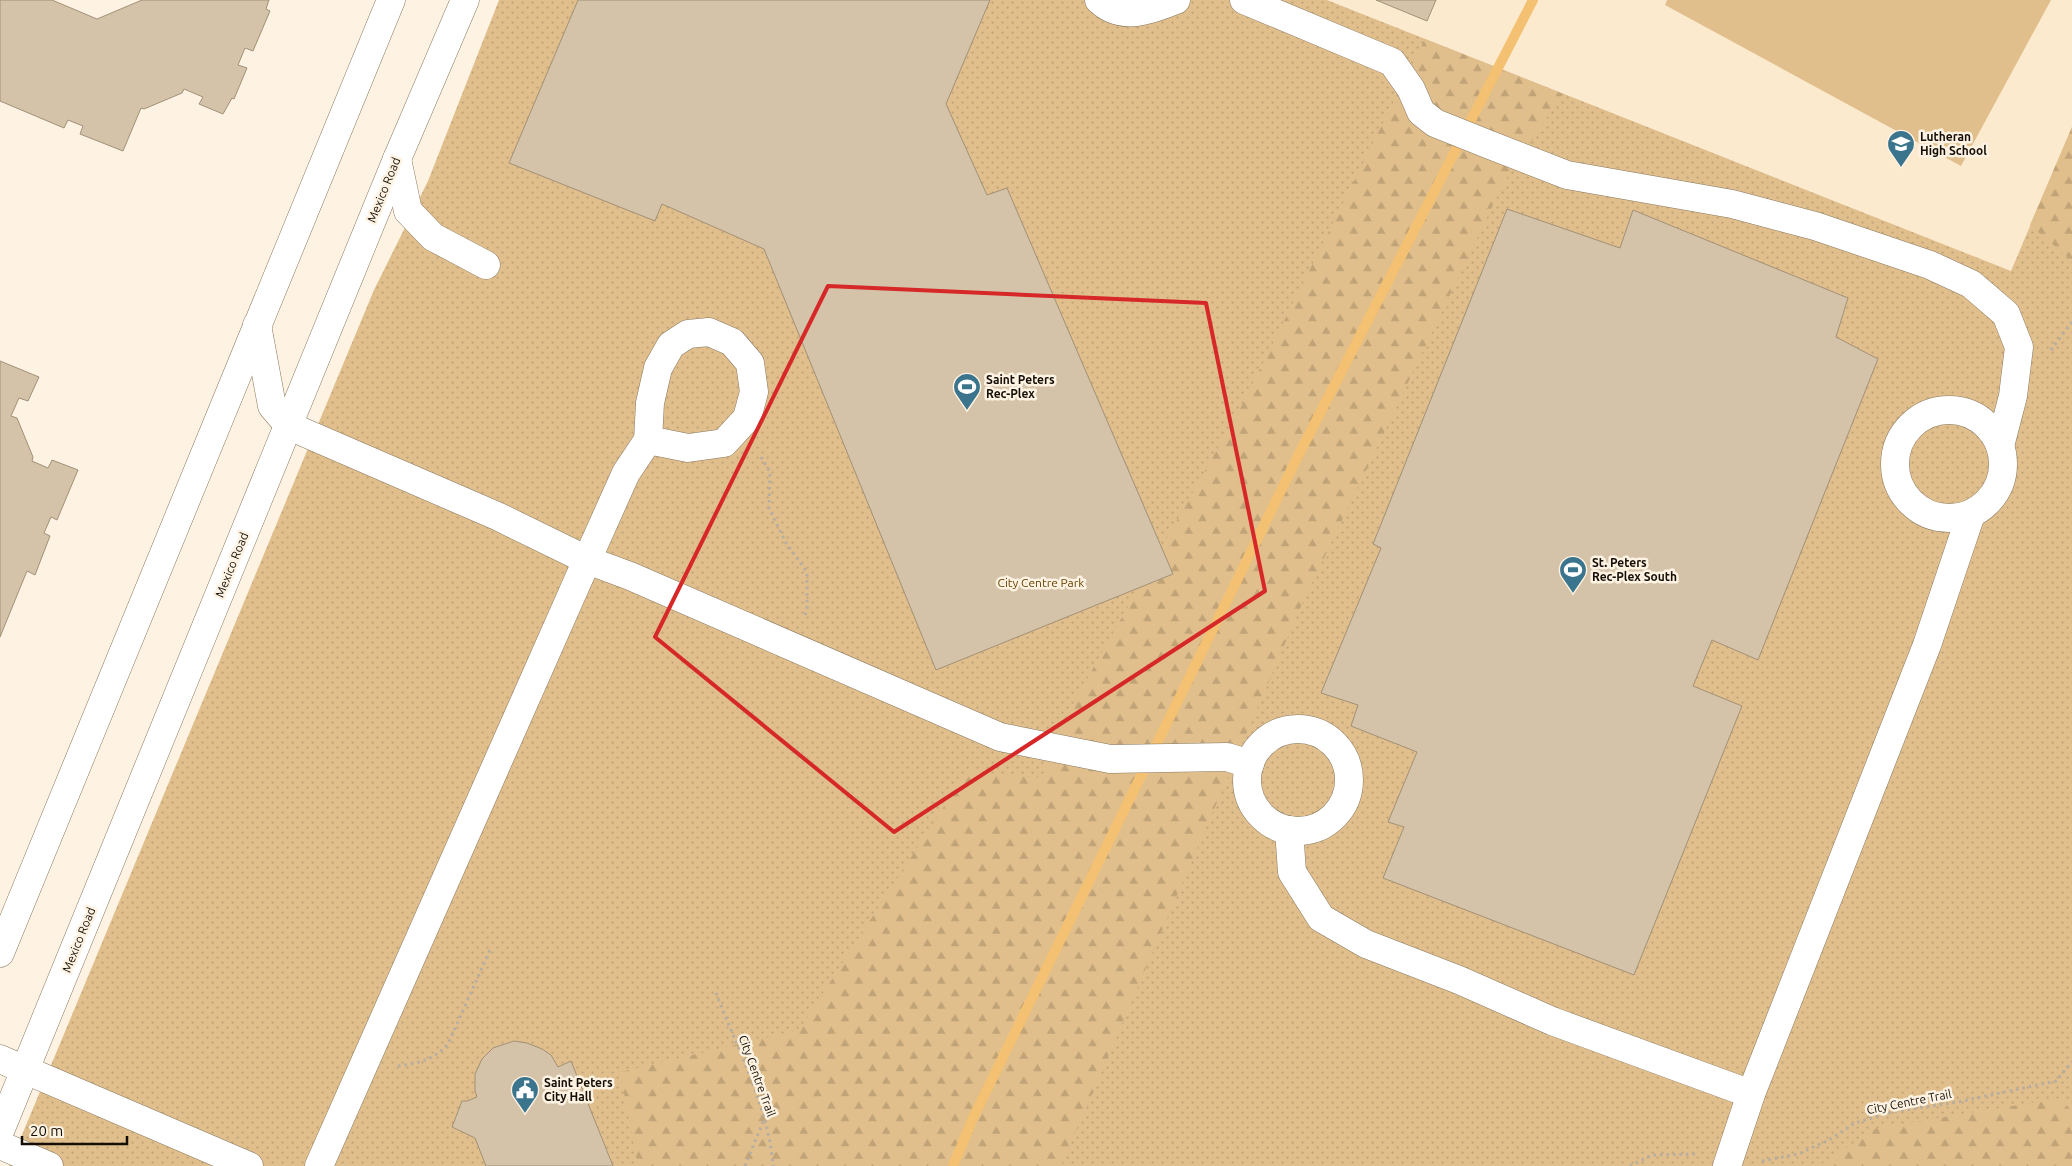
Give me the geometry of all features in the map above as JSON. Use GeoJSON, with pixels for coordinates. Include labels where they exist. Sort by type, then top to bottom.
{"type":"FeatureCollection","features":[{"type":"Feature","properties":{"kind":"main road"},"geometry":{"type":"LineString","coordinates":[[0,954],[391,0]]}},
{"type":"Feature","properties":{"kind":"main road","name":"Mexico Road"},"geometry":{"type":"LineString","coordinates":[[0,1131],[397,159],[465,0]]}},
{"type":"Feature","properties":{"kind":"main road"},"geometry":{"type":"LineString","coordinates":[[1099,0],[1104,5],[1124,12],[1146,12],[1176,0]]}},
{"type":"Feature","properties":{"kind":"main road"},"geometry":{"type":"LineString","coordinates":[[1244,0],[1392,62],[1411,90],[1422,112],[1435,123],[1490,145],[1567,175],[1732,204],[1815,226],[1930,265],[1971,284],[2006,314],[2019,346],[2013,396],[2000,446]]}},
{"type":"Feature","properties":{"kind":"main road"},"geometry":{"type":"LineString","coordinates":[[397,159],[408,211],[433,237],[486,265]]}},
{"type":"Feature","properties":{"kind":"main road"},"geometry":{"type":"LineString","coordinates":[[257,326],[272,406],[289,426],[497,516],[587,560],[630,576],[1000,737],[1110,759],[1227,757],[1250,764]]}},
{"type":"Feature","properties":{"kind":"main road"},"geometry":{"type":"LineString","coordinates":[[319,1166],[626,473],[648,440],[650,403],[658,368],[671,345],[688,334],[709,332],[732,342],[750,363],[754,392],[746,418],[724,443],[688,448],[648,440]]}},
{"type":"Feature","properties":{"kind":"main road"},"geometry":{"type":"LineString","coordinates":[[1953,410],[1970,414],[1985,423],[1996,437],[2003,454],[2003,472],[1997,489],[1986,504],[1971,514],[1954,518],[1936,517],[1920,510],[1906,498],[1898,483],[1894,465],[1897,447],[1906,431],[1919,419],[1935,412],[1953,410]]}},
{"type":"Feature","properties":{"kind":"main road"},"geometry":{"type":"LineString","coordinates":[[1728,1161],[1751,1094],[1926,645],[1971,514]]}},
{"type":"Feature","properties":{"kind":"main road"},"geometry":{"type":"LineString","coordinates":[[1291,729],[1307,729],[1323,735],[1336,746],[1345,760],[1349,776],[1348,793],[1340,809],[1328,821],[1313,829],[1288,830],[1279,828],[1265,819],[1254,806],[1248,791],[1247,774],[1252,758],[1261,744],[1274,734],[1291,729]]}},
{"type":"Feature","properties":{"kind":"main road"},"geometry":{"type":"LineString","coordinates":[[1288,830],[1292,872],[1321,918],[1366,944],[1459,980],[1552,1021],[1751,1094]]}},
{"type":"Feature","properties":{"kind":"main road"},"geometry":{"type":"LineString","coordinates":[[0,1060],[250,1166]]}},
{"type":"Feature","properties":{"kind":"main road"},"geometry":{"type":"LineString","coordinates":[[0,1145],[49,1166]]}},
{"type":"Feature","properties":{"kind":"path"},"geometry":{"type":"LineString","coordinates":[[761,457],[770,472],[769,508],[786,543],[807,572],[807,610],[803,618]]}},
{"type":"Feature","properties":{"kind":"path"},"geometry":{"type":"LineString","coordinates":[[392,1067],[418,1063],[438,1055],[448,1044],[490,950]]}},
{"type":"Feature","properties":{"kind":"path","name":"City Centre Trail"},"geometry":{"type":"LineString","coordinates":[[716,993],[758,1099],[772,1152],[773,1166]]}},
{"type":"Feature","properties":{"kind":"path","name":"City Centre Trail"},"geometry":{"type":"LineString","coordinates":[[1630,1166],[1652,1155],[1685,1153],[1728,1161],[1759,1161],[1798,1154],[1829,1140],[1855,1123],[1892,1112],[1958,1102],[2056,1081],[2072,1062]]}},
{"type":"Feature","properties":{"kind":"path"},"geometry":{"type":"LineString","coordinates":[[745,1166],[764,1121]]}},
{"type":"Feature","properties":{"kind":"highlighted area"},"geometry":{"type":"Polygon","coordinates":[[[828,286],[1206,303],[1265,591],[894,832],[655,637],[828,286]]]}},
{"type":"Feature","properties":{"kind":"shaded area","name":"Lutheran High School"},"geometry":{"type":"Polygon","coordinates":[[[1328,0],[2072,0],[2072,127],[2011,271],[1328,0]]]}},
{"type":"Feature","properties":{"kind":"green space","name":"City Centre Park"},"geometry":{"type":"Polygon","coordinates":[[[499,0],[1327,0],[2011,271],[2072,127],[2072,1166],[9,1166],[374,290],[428,181],[499,0]]]}},
{"type":"Feature","properties":{"kind":"green space"},"geometry":{"type":"Polygon","coordinates":[[[1667,0],[2051,0],[1961,166],[1665,5],[1667,0]]]}},
{"type":"Feature","properties":{"kind":"green space"},"geometry":{"type":"Polygon","coordinates":[[[1425,39],[1563,94],[1503,184],[1302,604],[1061,1166],[638,1166],[620,1072],[799,1030],[967,771],[1042,778],[1065,718],[1241,407],[1425,39]]]}},
{"type":"Feature","properties":{"kind":"green space"},"geometry":{"type":"Polygon","coordinates":[[[2072,127],[2072,261],[2030,225],[2072,127]]]}},
{"type":"Feature","properties":{"kind":"green space"},"geometry":{"type":"Polygon","coordinates":[[[2061,1098],[2072,1113],[2072,1166],[1818,1166],[1877,1128],[2061,1098]]]}},
{"type":"Feature","properties":{"kind":"building"},"geometry":{"type":"Polygon","coordinates":[[[0,0],[52,0],[97,19],[142,0],[269,0],[266,9],[270,11],[253,51],[245,48],[238,65],[247,68],[234,99],[232,98],[223,114],[199,104],[203,97],[184,89],[182,93],[144,109],[141,108],[123,151],[80,134],[83,126],[68,120],[64,128],[0,101],[0,0]]]}},
{"type":"Feature","properties":{"kind":"building","name":"Saint Peters Rec-Plex"},"geometry":{"type":"Polygon","coordinates":[[[578,0],[990,0],[946,104],[987,195],[1007,188],[1173,574],[936,670],[764,249],[662,204],[655,221],[509,163],[578,0]]]}},
{"type":"Feature","properties":{"kind":"building"},"geometry":{"type":"Polygon","coordinates":[[[1376,0],[1436,0],[1427,21],[1376,0]]]}},
{"type":"Feature","properties":{"kind":"building","name":"St. Peters Rec-Plex South"},"geometry":{"type":"Polygon","coordinates":[[[1507,209],[1620,248],[1633,210],[1848,298],[1836,337],[1878,359],[1758,660],[1712,640],[1693,686],[1742,706],[1634,975],[1383,878],[1404,827],[1388,822],[1417,752],[1351,726],[1358,705],[1321,693],[1381,548],[1373,544],[1507,209]]]}},
{"type":"Feature","properties":{"kind":"building"},"geometry":{"type":"Polygon","coordinates":[[[0,361],[39,377],[28,401],[19,398],[11,416],[17,418],[33,457],[32,461],[48,468],[52,460],[78,470],[57,520],[51,517],[44,533],[50,536],[35,575],[27,571],[0,637],[0,361]]]}},
{"type":"Feature","properties":{"kind":"building","name":"Saint Peters City Hall"},"geometry":{"type":"Polygon","coordinates":[[[514,1041],[527,1043],[542,1049],[551,1055],[558,1067],[571,1061],[613,1166],[486,1166],[475,1138],[452,1127],[462,1101],[477,1097],[475,1074],[482,1059],[493,1048],[514,1041]]]}},
{"type":"Feature","properties":{"kind":"waterway"},"geometry":{"type":"LineString","coordinates":[[953,1166],[973,1118],[1300,452],[1533,0]]}},
{"type":"Feature","properties":{"kind":"place","name":"Lutheran High School"},"geometry":{"type":"Point","coordinates":[1901,168]}},
{"type":"Feature","properties":{"kind":"place","name":"Saint Peters Rec-Plex"},"geometry":{"type":"Point","coordinates":[967,411]}},
{"type":"Feature","properties":{"kind":"place","name":"St. Peters Rec-Plex South"},"geometry":{"type":"Point","coordinates":[1573,594]}},
{"type":"Feature","properties":{"kind":"place","name":"Saint Peters City Hall"},"geometry":{"type":"Point","coordinates":[525,1114]}}]}
